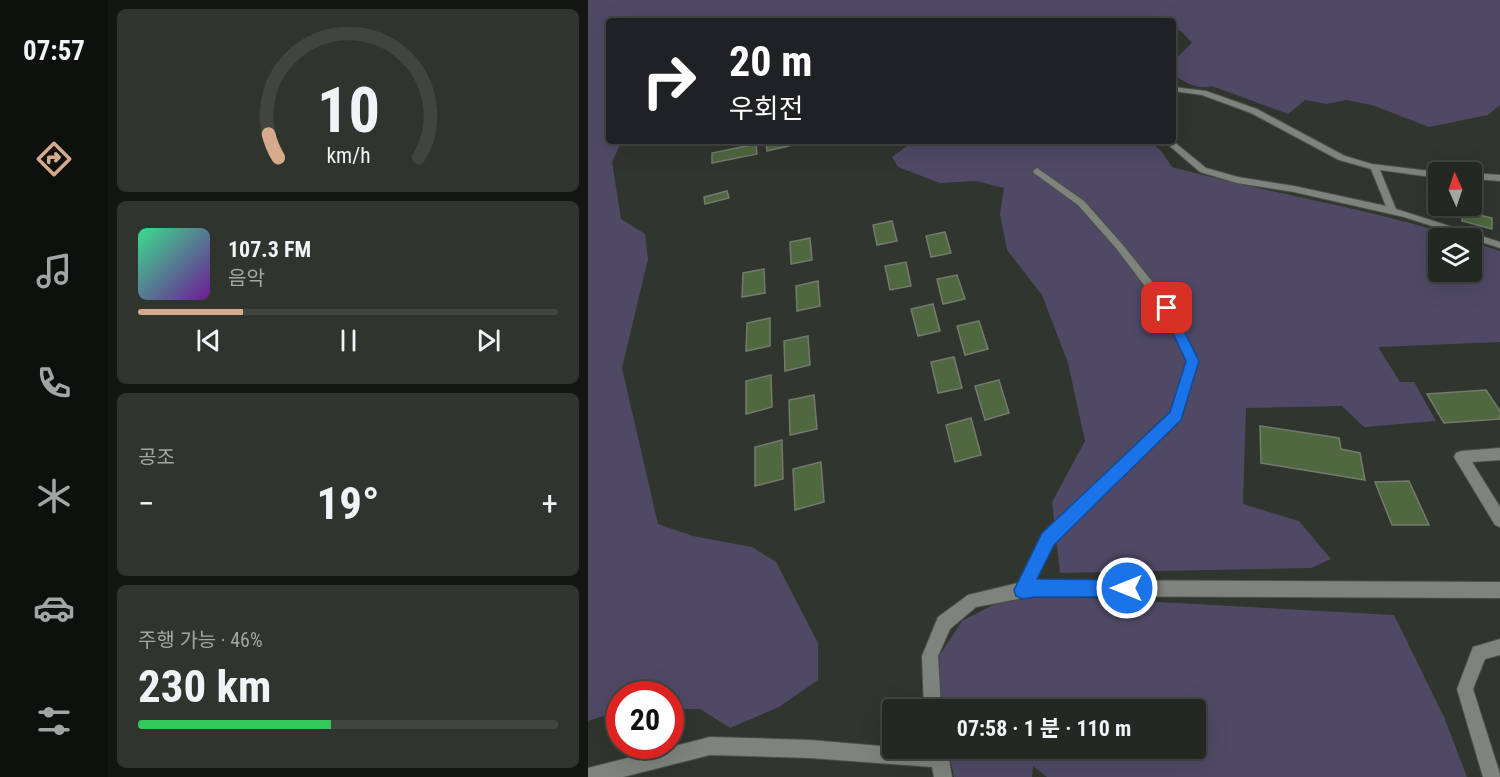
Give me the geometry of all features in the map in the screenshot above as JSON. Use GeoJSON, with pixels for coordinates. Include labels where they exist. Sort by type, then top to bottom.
{"type":"FeatureCollection","features":[{"type":"Feature","properties":{"kind":"street"},"geometry":{"type":"LineString","coordinates":[[1176,89],[1203,93],[1254,111],[1342,158],[1375,167],[1428,174]]}},
{"type":"Feature","properties":{"kind":"street"},"geometry":{"type":"LineString","coordinates":[[1172,144],[1203,170],[1237,180],[1294,189],[1392,211],[1500,245]]}},
{"type":"Feature","properties":{"kind":"street"},"geometry":{"type":"LineString","coordinates":[[1375,167],[1392,211]]}},
{"type":"Feature","properties":{"kind":"street"},"geometry":{"type":"LineString","coordinates":[[1023,590],[1048,539],[1176,415],[1193,361],[1167,308],[1119,246],[1081,203],[1037,171]]}},
{"type":"Feature","properties":{"kind":"street"},"geometry":{"type":"LineString","coordinates":[[1482,177],[1500,178]]}},
{"type":"Feature","properties":{"kind":"street"},"geometry":{"type":"LineString","coordinates":[[1500,454],[1461,457],[1500,520]]}},
{"type":"Feature","properties":{"kind":"street"},"geometry":{"type":"LineString","coordinates":[[932,699],[930,656],[944,623],[973,600],[1023,590],[1034,588],[1500,590]]}},
{"type":"Feature","properties":{"kind":"street"},"geometry":{"type":"LineString","coordinates":[[1492,777],[1465,689],[1479,653],[1500,647]]}},
{"type":"Feature","properties":{"kind":"street"},"geometry":{"type":"LineString","coordinates":[[588,777],[710,746],[810,749],[940,762]]}},
{"type":"Feature","properties":{"kind":"shaded area"},"geometry":{"type":"Polygon","coordinates":[[[588,0],[1500,0],[1500,105],[1488,115],[1429,127],[1372,105],[1346,100],[1327,104],[1305,100],[1288,114],[1212,86],[1192,85],[1176,77],[1176,58],[1192,43],[1181,31],[1176,30],[1176,18],[606,18],[606,144],[621,144],[612,162],[621,219],[645,234],[648,259],[622,368],[658,524],[693,536],[752,547],[776,562],[818,643],[818,680],[779,707],[730,728],[700,709],[684,709],[684,681],[606,681],[606,715],[588,721],[588,0]]]}},
{"type":"Feature","properties":{"kind":"shaded area"},"geometry":{"type":"Polygon","coordinates":[[[910,144],[1153,144],[1172,167],[1429,228],[1428,282],[1482,282],[1482,245],[1500,251],[1500,342],[1378,347],[1400,382],[1414,382],[1436,421],[1364,427],[1342,406],[1246,408],[1243,504],[1299,521],[1331,559],[1311,568],[1060,573],[1052,502],[1085,441],[1068,363],[1042,295],[1007,250],[1000,214],[1004,188],[976,181],[940,183],[898,167],[892,157],[910,144]]]}},
{"type":"Feature","properties":{"kind":"shaded area"},"geometry":{"type":"Polygon","coordinates":[[[1050,596],[1394,615],[1444,717],[1467,777],[1047,777],[1033,766],[1032,777],[954,777],[950,759],[1206,759],[1206,699],[941,699],[939,656],[962,621],[999,602],[1050,596]]]}},
{"type":"Feature","properties":{"kind":"building"},"geometry":{"type":"Polygon","coordinates":[[[756,144],[757,154],[712,163],[712,153],[756,144]]]}},
{"type":"Feature","properties":{"kind":"building"},"geometry":{"type":"Polygon","coordinates":[[[766,144],[797,144],[767,151],[766,144]]]}},
{"type":"Feature","properties":{"kind":"building"},"geometry":{"type":"Polygon","coordinates":[[[727,191],[729,198],[705,204],[704,197],[727,191]]]}},
{"type":"Feature","properties":{"kind":"building"},"geometry":{"type":"Polygon","coordinates":[[[1462,216],[1492,218],[1492,229],[1462,221],[1462,216]]]}},
{"type":"Feature","properties":{"kind":"building"},"geometry":{"type":"Polygon","coordinates":[[[892,221],[897,241],[877,245],[873,225],[892,221]]]}},
{"type":"Feature","properties":{"kind":"building"},"geometry":{"type":"Polygon","coordinates":[[[945,232],[951,253],[931,257],[926,236],[945,232]]]}},
{"type":"Feature","properties":{"kind":"building"},"geometry":{"type":"Polygon","coordinates":[[[810,238],[812,260],[791,264],[790,242],[810,238]]]}},
{"type":"Feature","properties":{"kind":"building"},"geometry":{"type":"Polygon","coordinates":[[[906,262],[911,286],[890,290],[885,266],[906,262]]]}},
{"type":"Feature","properties":{"kind":"building"},"geometry":{"type":"Polygon","coordinates":[[[764,269],[765,293],[742,297],[743,273],[764,269]]]}},
{"type":"Feature","properties":{"kind":"building"},"geometry":{"type":"Polygon","coordinates":[[[957,275],[965,299],[943,304],[937,279],[957,275]]]}},
{"type":"Feature","properties":{"kind":"building"},"geometry":{"type":"Polygon","coordinates":[[[818,281],[820,306],[797,311],[796,286],[818,281]]]}},
{"type":"Feature","properties":{"kind":"building"},"geometry":{"type":"Polygon","coordinates":[[[933,304],[940,331],[918,336],[911,309],[933,304]]]}},
{"type":"Feature","properties":{"kind":"building"},"geometry":{"type":"Polygon","coordinates":[[[770,318],[770,346],[746,351],[747,323],[770,318]]]}},
{"type":"Feature","properties":{"kind":"building"},"geometry":{"type":"Polygon","coordinates":[[[979,321],[988,349],[965,355],[957,326],[979,321]]]}},
{"type":"Feature","properties":{"kind":"building"},"geometry":{"type":"Polygon","coordinates":[[[808,336],[810,365],[785,371],[784,341],[808,336]]]}},
{"type":"Feature","properties":{"kind":"building"},"geometry":{"type":"Polygon","coordinates":[[[954,357],[962,388],[938,393],[931,362],[954,357]]]}},
{"type":"Feature","properties":{"kind":"building"},"geometry":{"type":"Polygon","coordinates":[[[771,375],[772,407],[746,414],[746,381],[771,375]]]}},
{"type":"Feature","properties":{"kind":"building"},"geometry":{"type":"Polygon","coordinates":[[[999,380],[1009,413],[985,420],[975,386],[999,380]]]}},
{"type":"Feature","properties":{"kind":"building"},"geometry":{"type":"Polygon","coordinates":[[[1486,390],[1500,411],[1500,419],[1444,423],[1427,394],[1486,390]]]}},
{"type":"Feature","properties":{"kind":"building"},"geometry":{"type":"Polygon","coordinates":[[[814,395],[817,429],[790,435],[789,400],[814,395]]]}},
{"type":"Feature","properties":{"kind":"building"},"geometry":{"type":"Polygon","coordinates":[[[971,418],[981,455],[955,462],[946,425],[971,418]]]}},
{"type":"Feature","properties":{"kind":"building"},"geometry":{"type":"Polygon","coordinates":[[[1260,426],[1339,438],[1341,449],[1360,453],[1365,480],[1261,463],[1260,426]]]}},
{"type":"Feature","properties":{"kind":"building"},"geometry":{"type":"Polygon","coordinates":[[[782,440],[783,479],[755,486],[755,447],[782,440]]]}},
{"type":"Feature","properties":{"kind":"building"},"geometry":{"type":"Polygon","coordinates":[[[821,462],[824,502],[795,510],[793,469],[821,462]]]}},
{"type":"Feature","properties":{"kind":"building"},"geometry":{"type":"Polygon","coordinates":[[[1409,481],[1429,525],[1392,525],[1375,482],[1409,481]]]}},
{"type":"Feature","properties":{"kind":"route"},"geometry":{"type":"LineString","coordinates":[[1127,588],[1023,590],[1048,539],[1176,415],[1193,361],[1167,308]]}}]}
